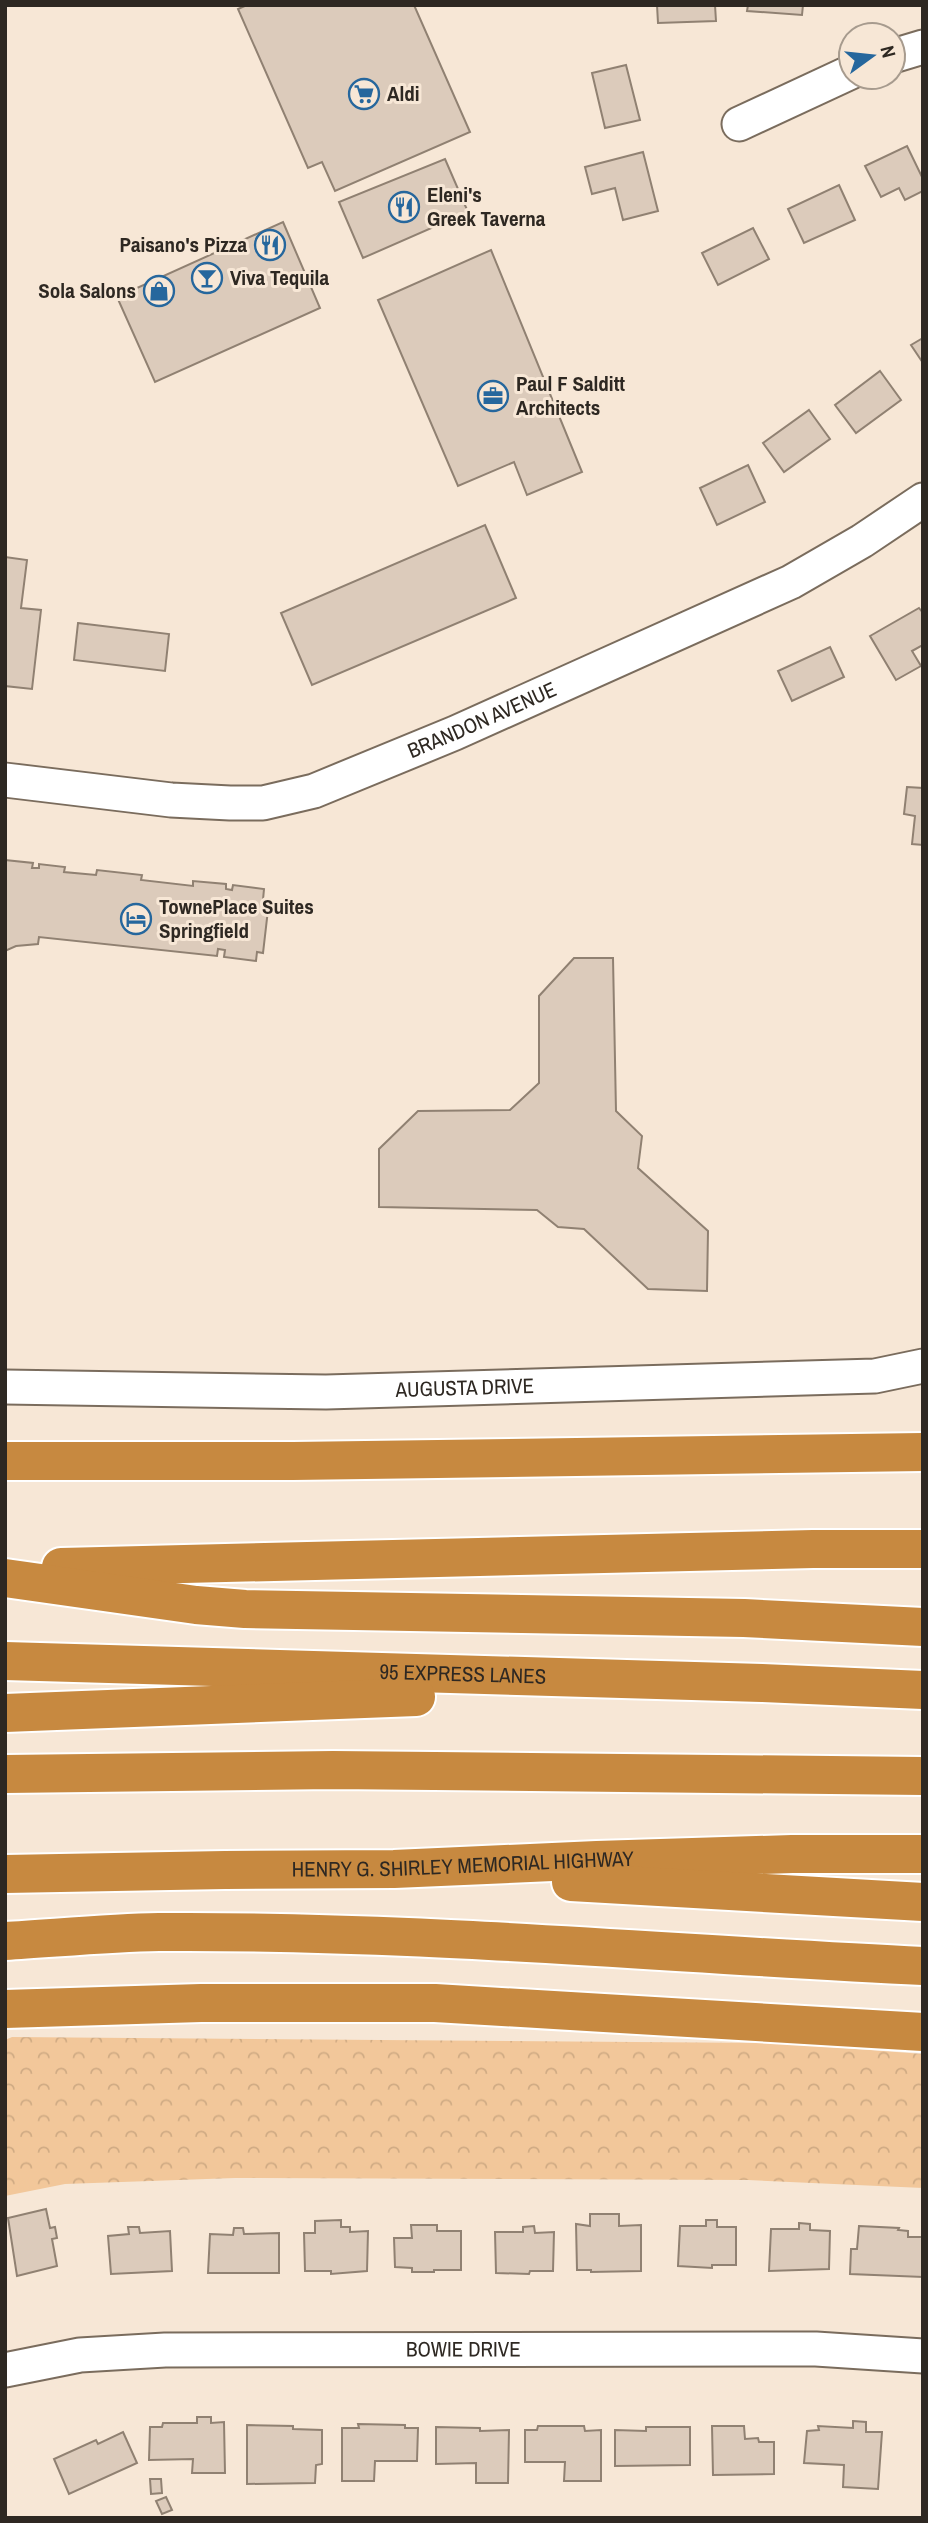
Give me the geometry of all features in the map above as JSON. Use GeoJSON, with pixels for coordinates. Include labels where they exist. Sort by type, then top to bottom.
{"type":"FeatureCollection","features":[{"type":"Feature","properties":{"kind":"highway"},"geometry":{"type":"LineString","coordinates":[[5,1461],[293,1461],[923,1452]]}},
{"type":"Feature","properties":{"kind":"highway"},"geometry":{"type":"LineString","coordinates":[[5,1568],[813,1549],[923,1549]]}},
{"type":"Feature","properties":{"kind":"highway"},"geometry":{"type":"LineString","coordinates":[[5,1578],[196,1605],[244,1609],[744,1618],[923,1627]]}},
{"type":"Feature","properties":{"kind":"highway","name":"95 EXPRESS LANES"},"geometry":{"type":"LineString","coordinates":[[5,1661],[923,1690]]}},
{"type":"Feature","properties":{"kind":"highway"},"geometry":{"type":"LineString","coordinates":[[5,1713],[762,1683]]}},
{"type":"Feature","properties":{"kind":"highway"},"geometry":{"type":"LineString","coordinates":[[5,1774],[548,1770],[923,1776]]}},
{"type":"Feature","properties":{"kind":"highway"},"geometry":{"type":"LineString","coordinates":[[5,1780],[59,1773]]}},
{"type":"Feature","properties":{"kind":"highway","name":"HENRY G. SHIRLEY MEMORIAL HIGHWAY"},"geometry":{"type":"LineString","coordinates":[[5,1874],[394,1869],[611,1859],[923,1854]]}},
{"type":"Feature","properties":{"kind":"highway"},"geometry":{"type":"LineString","coordinates":[[394,1869],[648,1888],[923,1902]]}},
{"type":"Feature","properties":{"kind":"highway"},"geometry":{"type":"LineString","coordinates":[[5,1941],[156,1932],[293,1933],[420,1937],[923,1966]]}},
{"type":"Feature","properties":{"kind":"highway"},"geometry":{"type":"LineString","coordinates":[[5,2009],[201,2003],[435,2003],[923,2032]]}},
{"type":"Feature","properties":{"kind":"street"},"geometry":{"type":"LineString","coordinates":[[739,124],[837,78]]}},
{"type":"Feature","properties":{"kind":"street","name":"BRANDON AVENUE"},"geometry":{"type":"LineString","coordinates":[[5,779],[171,800],[230,803],[263,803],[314,791],[455,733],[791,582],[862,541],[923,500]]}},
{"type":"Feature","properties":{"kind":"street","name":"AUGUSTA DRIVE"},"geometry":{"type":"LineString","coordinates":[[5,1387],[326,1392],[875,1377],[923,1366]]}},
{"type":"Feature","properties":{"kind":"street","name":"BOWIE DRIVE"},"geometry":{"type":"LineString","coordinates":[[5,2370],[80,2356],[165,2350],[816,2349],[923,2356]]}},
{"type":"Feature","properties":{"kind":"green space"},"geometry":{"type":"Polygon","coordinates":[[[12,2037],[776,2043],[923,2054],[923,2188],[748,2180],[235,2178],[65,2184],[5,2196],[5,2040],[12,2037]]]}},
{"type":"Feature","properties":{"kind":"building","name":"Aldi"},"geometry":{"type":"Polygon","coordinates":[[[247,5],[414,5],[470,132],[335,191],[322,162],[308,168],[238,9],[247,5]]]}},
{"type":"Feature","properties":{"kind":"building"},"geometry":{"type":"Polygon","coordinates":[[[657,5],[715,5],[716,21],[658,23],[657,5]]]}},
{"type":"Feature","properties":{"kind":"building"},"geometry":{"type":"Polygon","coordinates":[[[748,5],[803,5],[802,15],[747,11],[748,5]]]}},
{"type":"Feature","properties":{"kind":"building"},"geometry":{"type":"Polygon","coordinates":[[[626,65],[640,120],[605,128],[592,73],[626,65]]]}},
{"type":"Feature","properties":{"kind":"building"},"geometry":{"type":"Polygon","coordinates":[[[907,146],[923,179],[923,191],[905,200],[899,188],[881,197],[865,166],[907,146]]]}},
{"type":"Feature","properties":{"kind":"building"},"geometry":{"type":"Polygon","coordinates":[[[643,152],[658,211],[623,220],[615,188],[592,194],[585,167],[643,152]]]}},
{"type":"Feature","properties":{"kind":"building","name":"Eleni's Greek Taverna"},"geometry":{"type":"Polygon","coordinates":[[[445,159],[468,212],[363,258],[339,202],[445,159]]]}},
{"type":"Feature","properties":{"kind":"building"},"geometry":{"type":"Polygon","coordinates":[[[839,185],[855,220],[804,243],[788,209],[839,185]]]}},
{"type":"Feature","properties":{"kind":"building"},"geometry":{"type":"Polygon","coordinates":[[[283,222],[320,308],[155,382],[117,297],[283,222]]]}},
{"type":"Feature","properties":{"kind":"building"},"geometry":{"type":"Polygon","coordinates":[[[753,228],[769,259],[718,285],[702,253],[753,228]]]}},
{"type":"Feature","properties":{"kind":"building"},"geometry":{"type":"Polygon","coordinates":[[[491,250],[582,472],[527,495],[514,462],[458,486],[378,300],[491,250]]]}},
{"type":"Feature","properties":{"kind":"building"},"geometry":{"type":"Polygon","coordinates":[[[923,338],[923,363],[911,345],[923,338]]]}},
{"type":"Feature","properties":{"kind":"building"},"geometry":{"type":"Polygon","coordinates":[[[880,371],[901,400],[856,433],[835,405],[880,371]]]}},
{"type":"Feature","properties":{"kind":"building"},"geometry":{"type":"Polygon","coordinates":[[[809,410],[830,439],[784,472],[763,443],[809,410]]]}},
{"type":"Feature","properties":{"kind":"building"},"geometry":{"type":"Polygon","coordinates":[[[748,465],[765,502],[717,525],[700,488],[748,465]]]}},
{"type":"Feature","properties":{"kind":"building"},"geometry":{"type":"Polygon","coordinates":[[[485,525],[516,598],[312,685],[281,613],[485,525]]]}},
{"type":"Feature","properties":{"kind":"building"},"geometry":{"type":"Polygon","coordinates":[[[5,557],[27,560],[21,608],[41,610],[32,689],[5,686],[5,557]]]}},
{"type":"Feature","properties":{"kind":"building"},"geometry":{"type":"Polygon","coordinates":[[[919,608],[923,613],[923,645],[912,651],[921,666],[896,680],[870,636],[919,608]]]}},
{"type":"Feature","properties":{"kind":"building"},"geometry":{"type":"Polygon","coordinates":[[[78,623],[169,634],[165,671],[74,660],[78,623]]]}},
{"type":"Feature","properties":{"kind":"building"},"geometry":{"type":"Polygon","coordinates":[[[830,647],[844,677],[792,701],[778,671],[830,647]]]}},
{"type":"Feature","properties":{"kind":"building"},"geometry":{"type":"Polygon","coordinates":[[[907,787],[923,788],[923,845],[912,844],[915,816],[904,814],[907,787]]]}},
{"type":"Feature","properties":{"kind":"building","name":"TownePlace Suites Springfield"},"geometry":{"type":"Polygon","coordinates":[[[5,860],[33,863],[32,868],[39,868],[39,864],[65,867],[64,872],[96,875],[97,870],[142,875],[141,880],[193,886],[193,881],[226,884],[226,889],[232,890],[233,885],[264,889],[263,900],[269,901],[263,953],[257,952],[256,961],[224,957],[225,950],[218,949],[217,956],[39,937],[38,944],[16,946],[5,951],[5,860]]]}},
{"type":"Feature","properties":{"kind":"building"},"geometry":{"type":"Polygon","coordinates":[[[574,958],[613,958],[616,1111],[642,1136],[638,1168],[708,1231],[707,1291],[648,1289],[584,1229],[558,1227],[537,1210],[379,1207],[379,1149],[418,1111],[510,1110],[539,1083],[539,996],[574,958]]]}},
{"type":"Feature","properties":{"kind":"building"},"geometry":{"type":"Polygon","coordinates":[[[46,2209],[50,2228],[55,2227],[57,2238],[52,2239],[57,2266],[17,2276],[8,2218],[46,2209]]]}},
{"type":"Feature","properties":{"kind":"building"},"geometry":{"type":"Polygon","coordinates":[[[590,2214],[619,2214],[619,2226],[641,2225],[641,2271],[577,2270],[576,2224],[590,2226],[590,2214]]]}},
{"type":"Feature","properties":{"kind":"building"},"geometry":{"type":"Polygon","coordinates":[[[341,2220],[341,2227],[350,2227],[350,2232],[368,2231],[367,2271],[331,2274],[331,2271],[305,2271],[304,2233],[315,2233],[315,2221],[341,2220]]]}},
{"type":"Feature","properties":{"kind":"building"},"geometry":{"type":"Polygon","coordinates":[[[706,2220],[717,2220],[717,2227],[736,2227],[736,2265],[712,2265],[712,2268],[678,2266],[680,2226],[706,2226],[706,2220]]]}},
{"type":"Feature","properties":{"kind":"building"},"geometry":{"type":"Polygon","coordinates":[[[799,2223],[810,2224],[810,2230],[830,2231],[829,2269],[769,2271],[771,2229],[799,2229],[799,2223]]]}},
{"type":"Feature","properties":{"kind":"building"},"geometry":{"type":"Polygon","coordinates":[[[411,2225],[437,2225],[437,2231],[461,2231],[461,2270],[412,2272],[412,2268],[395,2267],[394,2238],[412,2238],[411,2225]]]}},
{"type":"Feature","properties":{"kind":"building"},"geometry":{"type":"Polygon","coordinates":[[[534,2226],[535,2233],[554,2232],[553,2271],[530,2271],[529,2274],[496,2273],[495,2232],[523,2232],[523,2227],[534,2226]]]}},
{"type":"Feature","properties":{"kind":"building"},"geometry":{"type":"Polygon","coordinates":[[[859,2226],[899,2228],[898,2230],[908,2231],[908,2237],[923,2237],[923,2277],[850,2274],[851,2249],[857,2249],[859,2226]]]}},
{"type":"Feature","properties":{"kind":"building"},"geometry":{"type":"Polygon","coordinates":[[[128,2227],[139,2227],[140,2233],[170,2231],[172,2271],[111,2274],[108,2236],[129,2234],[128,2227]]]}},
{"type":"Feature","properties":{"kind":"building"},"geometry":{"type":"Polygon","coordinates":[[[234,2228],[243,2228],[244,2234],[279,2233],[279,2273],[208,2273],[210,2234],[233,2235],[234,2228]]]}},
{"type":"Feature","properties":{"kind":"building"},"geometry":{"type":"Polygon","coordinates":[[[197,2417],[211,2417],[211,2423],[224,2422],[225,2473],[192,2473],[193,2459],[149,2460],[150,2427],[162,2427],[163,2423],[197,2423],[197,2417]]]}},
{"type":"Feature","properties":{"kind":"building"},"geometry":{"type":"Polygon","coordinates":[[[853,2421],[866,2422],[866,2432],[882,2432],[878,2489],[843,2487],[844,2465],[804,2463],[807,2431],[819,2430],[818,2426],[853,2428],[853,2421]]]}},
{"type":"Feature","properties":{"kind":"building"},"geometry":{"type":"Polygon","coordinates":[[[358,2424],[405,2425],[405,2428],[418,2428],[417,2461],[375,2461],[374,2481],[342,2481],[342,2428],[359,2428],[358,2424]]]}},
{"type":"Feature","properties":{"kind":"building"},"geometry":{"type":"Polygon","coordinates":[[[247,2425],[322,2430],[322,2464],[316,2465],[315,2483],[247,2484],[247,2425]]]}},
{"type":"Feature","properties":{"kind":"building"},"geometry":{"type":"Polygon","coordinates":[[[538,2426],[584,2426],[585,2431],[601,2430],[601,2481],[564,2481],[565,2462],[525,2462],[525,2430],[537,2430],[538,2426]]]}},
{"type":"Feature","properties":{"kind":"building"},"geometry":{"type":"Polygon","coordinates":[[[712,2426],[744,2426],[745,2439],[758,2438],[759,2442],[774,2442],[774,2474],[713,2475],[712,2426]]]}},
{"type":"Feature","properties":{"kind":"building"},"geometry":{"type":"Polygon","coordinates":[[[436,2427],[480,2428],[480,2431],[509,2430],[508,2483],[476,2483],[476,2463],[436,2464],[436,2427]]]}},
{"type":"Feature","properties":{"kind":"building"},"geometry":{"type":"Polygon","coordinates":[[[646,2427],[690,2427],[690,2465],[615,2466],[615,2430],[646,2431],[646,2427]]]}},
{"type":"Feature","properties":{"kind":"building"},"geometry":{"type":"Polygon","coordinates":[[[123,2432],[137,2463],[69,2494],[54,2459],[96,2440],[98,2444],[123,2432]]]}},
{"type":"Feature","properties":{"kind":"building"},"geometry":{"type":"Polygon","coordinates":[[[150,2479],[161,2479],[162,2493],[151,2494],[150,2479]]]}},
{"type":"Feature","properties":{"kind":"building"},"geometry":{"type":"Polygon","coordinates":[[[166,2497],[172,2510],[162,2514],[156,2501],[166,2497]]]}},
{"type":"Feature","properties":{"kind":"place","name":"Aldi"},"geometry":{"type":"Point","coordinates":[364,94]}},
{"type":"Feature","properties":{"kind":"place","name":"Eleni's Greek Taverna"},"geometry":{"type":"Point","coordinates":[404,207]}},
{"type":"Feature","properties":{"kind":"place","name":"Paisano's Pizza"},"geometry":{"type":"Point","coordinates":[270,245]}},
{"type":"Feature","properties":{"kind":"place","name":"Viva Tequila"},"geometry":{"type":"Point","coordinates":[207,278]}},
{"type":"Feature","properties":{"kind":"place","name":"Sola Salons"},"geometry":{"type":"Point","coordinates":[159,291]}},
{"type":"Feature","properties":{"kind":"place","name":"Paul F Salditt Architects"},"geometry":{"type":"Point","coordinates":[493,396]}},
{"type":"Feature","properties":{"kind":"place","name":"TownePlace Suites Springfield"},"geometry":{"type":"Point","coordinates":[136,919]}}]}
